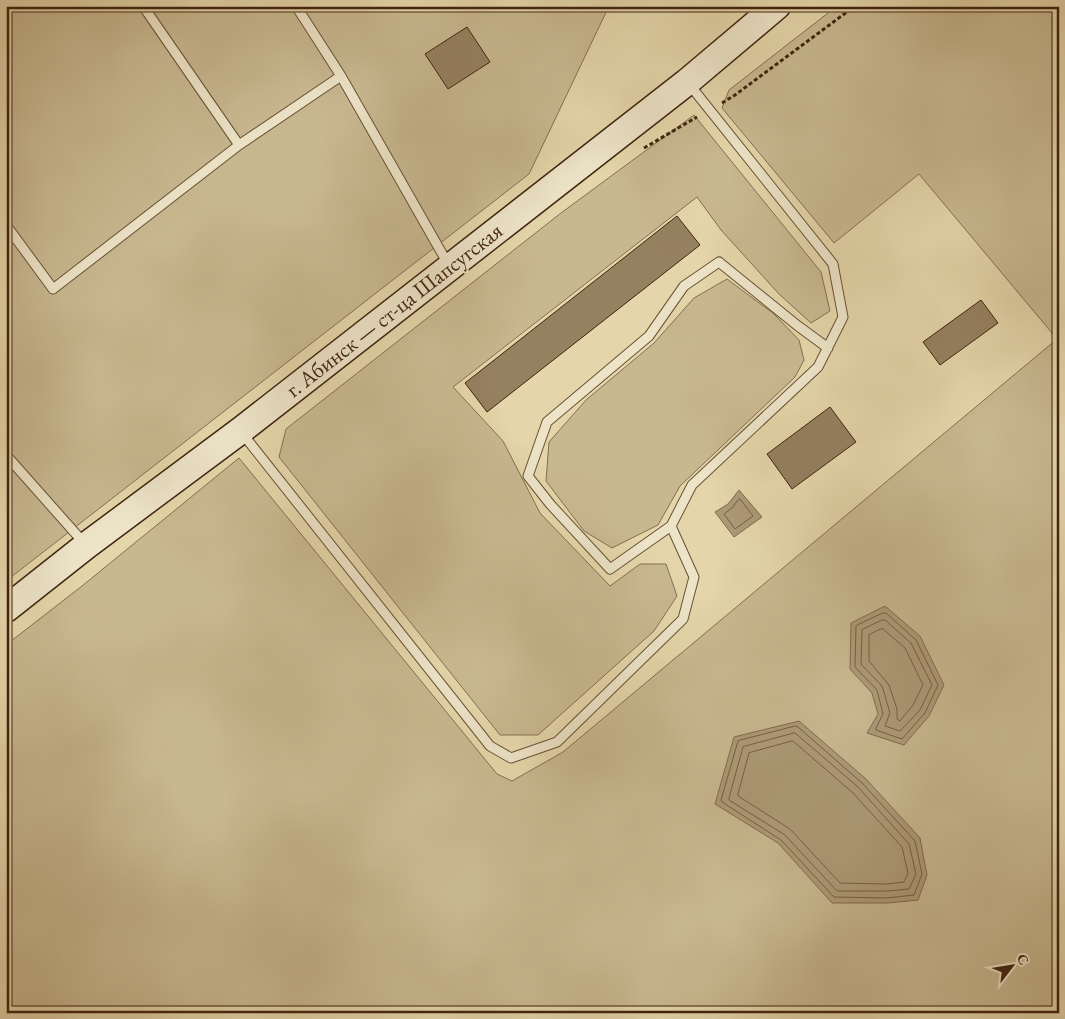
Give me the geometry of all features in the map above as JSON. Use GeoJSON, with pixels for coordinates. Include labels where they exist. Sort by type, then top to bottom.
{"type":"FeatureCollection","features":[{"type":"Feature","properties":{"kind":"main road","name":"г. Абинск — ст-ца Шапсугская"},"geometry":{"type":"LineString","coordinates":[[6,609],[87,545],[240,431],[687,82],[777,6]]}},
{"type":"Feature","properties":{"kind":"lane"},"geometry":{"type":"LineString","coordinates":[[143,6],[239,145]]}},
{"type":"Feature","properties":{"kind":"lane"},"geometry":{"type":"LineString","coordinates":[[296,6],[341,76],[450,267]]}},
{"type":"Feature","properties":{"kind":"lane"},"geometry":{"type":"LineString","coordinates":[[6,225],[53,289],[239,145],[341,76]]}},
{"type":"Feature","properties":{"kind":"lane"},"geometry":{"type":"LineString","coordinates":[[687,82],[833,264],[843,317],[828,348],[818,367],[692,485],[671,526],[610,569],[550,504],[528,476],[547,422],[649,336],[684,286],[719,262],[828,348]]}},
{"type":"Feature","properties":{"kind":"lane"},"geometry":{"type":"LineString","coordinates":[[240,431],[490,746],[511,758],[557,742],[683,619],[694,577],[671,526]]}},
{"type":"Feature","properties":{"kind":"lane"},"geometry":{"type":"LineString","coordinates":[[6,455],[87,545]]}},
{"type":"Feature","properties":{"kind":"shaded area"},"geometry":{"type":"Polygon","coordinates":[[[6,6],[609,6],[529,174],[6,581],[6,6]]]}},
{"type":"Feature","properties":{"kind":"shaded area"},"geometry":{"type":"Polygon","coordinates":[[[837,6],[1059,6],[1059,1013],[6,1013],[6,645],[82,586],[239,458],[497,774],[512,781],[563,752],[1057,339],[919,174],[834,243],[722,108],[729,90],[837,6]]]}},
{"type":"Feature","properties":{"kind":"shaded area"},"geometry":{"type":"Polygon","coordinates":[[[694,115],[821,272],[830,311],[811,323],[779,294],[721,230],[697,197],[453,387],[503,441],[540,513],[610,586],[640,564],[666,564],[677,596],[654,631],[538,735],[500,735],[279,457],[286,429],[561,213],[694,115]]]}},
{"type":"Feature","properties":{"kind":"shaded area"},"geometry":{"type":"Polygon","coordinates":[[[727,279],[774,314],[799,340],[804,360],[795,377],[680,486],[658,525],[612,548],[584,531],[546,481],[549,442],[586,400],[654,343],[694,298],[727,279]]]}},
{"type":"Feature","properties":{"kind":"water"},"geometry":{"type":"Polygon","coordinates":[[[739,490],[762,517],[734,537],[715,512],[728,504],[739,490]]]}},
{"type":"Feature","properties":{"kind":"water"},"geometry":{"type":"Polygon","coordinates":[[[885,606],[920,636],[944,685],[929,716],[904,745],[867,733],[878,714],[872,693],[850,669],[851,623],[885,606]]]}},
{"type":"Feature","properties":{"kind":"water"},"geometry":{"type":"Polygon","coordinates":[[[799,721],[866,779],[920,838],[927,875],[918,900],[888,903],[832,903],[778,843],[715,804],[734,737],[799,721]]]}},
{"type":"Feature","properties":{"kind":"building"},"geometry":{"type":"Polygon","coordinates":[[[467,27],[490,62],[448,89],[425,54],[467,27]]]}},
{"type":"Feature","properties":{"kind":"building"},"geometry":{"type":"Polygon","coordinates":[[[677,216],[700,245],[487,412],[465,383],[677,216]]]}},
{"type":"Feature","properties":{"kind":"building"},"geometry":{"type":"Polygon","coordinates":[[[981,300],[998,323],[940,365],[923,342],[981,300]]]}},
{"type":"Feature","properties":{"kind":"building"},"geometry":{"type":"Polygon","coordinates":[[[830,407],[856,442],[792,489],[767,454],[830,407]]]}}]}
